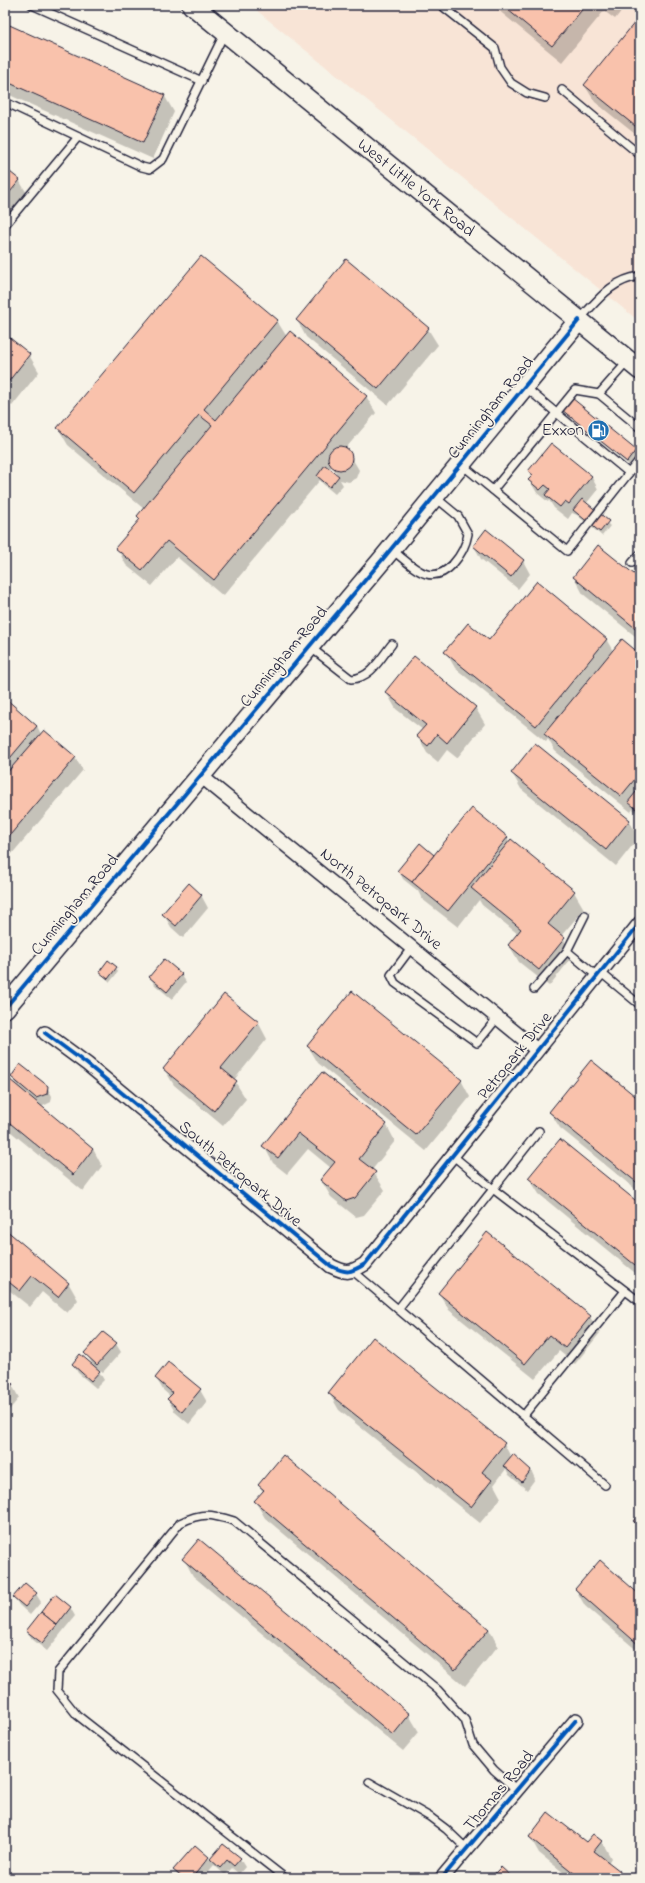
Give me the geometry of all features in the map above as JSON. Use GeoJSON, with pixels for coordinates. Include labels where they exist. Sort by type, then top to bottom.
{"type":"FeatureCollection","features":[{"type":"Feature","properties":{"kind":"street","name":"West Little York Road"},"geometry":{"type":"LineString","coordinates":[[192,5],[634,365]]}},
{"type":"Feature","properties":{"kind":"street","name":"Cunningham Road"},"geometry":{"type":"LineString","coordinates":[[5,1008],[310,647],[579,320]]}},
{"type":"Feature","properties":{"kind":"street","name":"North Petropark Drive"},"geometry":{"type":"LineString","coordinates":[[202,776],[537,1050]]}},
{"type":"Feature","properties":{"kind":"street","name":"Petropark Drive"},"geometry":{"type":"LineString","coordinates":[[353,1271],[365,1264],[410,1206],[640,923]]}},
{"type":"Feature","properties":{"kind":"street","name":"South Petropark Drive"},"geometry":{"type":"LineString","coordinates":[[45,1033],[87,1064],[331,1266],[344,1272],[353,1271]]}},
{"type":"Feature","properties":{"kind":"street","name":"Thomas Road"},"geometry":{"type":"LineString","coordinates":[[442,1878],[576,1720]]}},
{"type":"Feature","properties":{"kind":"lane"},"geometry":{"type":"LineString","coordinates":[[32,5],[202,81]]}},
{"type":"Feature","properties":{"kind":"lane"},"geometry":{"type":"LineString","coordinates":[[441,5],[495,48],[500,67],[511,82],[526,93],[545,98]]}},
{"type":"Feature","properties":{"kind":"lane"},"geometry":{"type":"LineString","coordinates":[[5,102],[142,167],[150,169],[163,159],[225,32]]}},
{"type":"Feature","properties":{"kind":"lane"},"geometry":{"type":"LineString","coordinates":[[562,90],[640,155]]}},
{"type":"Feature","properties":{"kind":"lane"},"geometry":{"type":"LineString","coordinates":[[5,225],[78,137]]}},
{"type":"Feature","properties":{"kind":"lane"},"geometry":{"type":"LineString","coordinates":[[579,320],[607,290],[626,278],[640,276]]}},
{"type":"Feature","properties":{"kind":"lane"},"geometry":{"type":"LineString","coordinates":[[599,394],[634,365]]}},
{"type":"Feature","properties":{"kind":"lane"},"geometry":{"type":"LineString","coordinates":[[525,387],[629,473]]}},
{"type":"Feature","properties":{"kind":"lane"},"geometry":{"type":"LineString","coordinates":[[493,490],[575,390],[599,394],[640,428]]}},
{"type":"Feature","properties":{"kind":"lane"},"geometry":{"type":"LineString","coordinates":[[461,464],[567,551],[640,460]]}},
{"type":"Feature","properties":{"kind":"lane"},"geometry":{"type":"LineString","coordinates":[[391,549],[416,568],[430,576],[439,575],[447,570],[457,559],[466,544],[468,534],[458,516],[435,496]]}},
{"type":"Feature","properties":{"kind":"lane"},"geometry":{"type":"LineString","coordinates":[[632,563],[640,554]]}},
{"type":"Feature","properties":{"kind":"lane"},"geometry":{"type":"LineString","coordinates":[[310,647],[350,678],[361,678],[368,674],[392,644]]}},
{"type":"Feature","properties":{"kind":"lane"},"geometry":{"type":"LineString","coordinates":[[534,989],[567,951],[586,914]]}},
{"type":"Feature","properties":{"kind":"lane"},"geometry":{"type":"LineString","coordinates":[[412,947],[391,975],[395,984],[476,1043],[498,1017]]}},
{"type":"Feature","properties":{"kind":"lane"},"geometry":{"type":"LineString","coordinates":[[567,951],[639,1003]]}},
{"type":"Feature","properties":{"kind":"lane"},"geometry":{"type":"LineString","coordinates":[[398,1309],[539,1131]]}},
{"type":"Feature","properties":{"kind":"lane"},"geometry":{"type":"LineString","coordinates":[[452,1155],[492,1189],[640,1302]]}},
{"type":"Feature","properties":{"kind":"lane"},"geometry":{"type":"LineString","coordinates":[[353,1271],[605,1484]]}},
{"type":"Feature","properties":{"kind":"lane"},"geometry":{"type":"LineString","coordinates":[[524,1416],[625,1291]]}},
{"type":"Feature","properties":{"kind":"lane"},"geometry":{"type":"LineString","coordinates":[[285,1878],[77,1715],[57,1690],[58,1672],[180,1522],[196,1515],[218,1516],[234,1521],[438,1690],[465,1720],[473,1745],[494,1770],[517,1790]]}},
{"type":"Feature","properties":{"kind":"lane"},"geometry":{"type":"LineString","coordinates":[[369,1782],[430,1817],[467,1849]]}},
{"type":"Feature","properties":{"kind":"shaded area"},"geometry":{"type":"Polygon","coordinates":[[[250,5],[640,5],[640,322],[250,5]]]}},
{"type":"Feature","properties":{"kind":"building"},"geometry":{"type":"Polygon","coordinates":[[[502,5],[586,5],[552,46],[502,5]]]}},
{"type":"Feature","properties":{"kind":"building"},"geometry":{"type":"Polygon","coordinates":[[[640,16],[640,130],[584,85],[640,16]]]}},
{"type":"Feature","properties":{"kind":"building"},"geometry":{"type":"Polygon","coordinates":[[[5,23],[165,95],[143,143],[5,81],[5,23]]]}},
{"type":"Feature","properties":{"kind":"building"},"geometry":{"type":"Polygon","coordinates":[[[5,168],[20,180],[5,198],[5,168]]]}},
{"type":"Feature","properties":{"kind":"building"},"geometry":{"type":"Polygon","coordinates":[[[201,256],[278,320],[204,409],[216,420],[290,331],[367,396],[214,580],[167,541],[142,570],[115,548],[140,519],[137,516],[212,425],[199,415],[134,493],[57,428],[201,256]]]}},
{"type":"Feature","properties":{"kind":"building"},"geometry":{"type":"Polygon","coordinates":[[[346,259],[429,328],[378,389],[296,320],[346,259]]]}},
{"type":"Feature","properties":{"kind":"building"},"geometry":{"type":"Polygon","coordinates":[[[5,334],[30,354],[5,386],[5,334]]]}},
{"type":"Feature","properties":{"kind":"building","name":"Exxon"},"geometry":{"type":"Polygon","coordinates":[[[572,398],[636,450],[627,462],[562,410],[572,398]]]}},
{"type":"Feature","properties":{"kind":"building"},"geometry":{"type":"Polygon","coordinates":[[[551,443],[592,476],[569,504],[565,501],[560,507],[545,495],[550,489],[545,485],[540,490],[528,480],[533,475],[528,471],[551,443]]]}},
{"type":"Feature","properties":{"kind":"building"},"geometry":{"type":"Polygon","coordinates":[[[340,446],[349,449],[352,458],[349,467],[340,470],[331,467],[328,458],[331,449],[340,446]]]}},
{"type":"Feature","properties":{"kind":"building"},"geometry":{"type":"Polygon","coordinates":[[[325,465],[339,476],[330,487],[317,476],[325,465]]]}},
{"type":"Feature","properties":{"kind":"building"},"geometry":{"type":"Polygon","coordinates":[[[582,499],[609,521],[600,532],[573,510],[582,499]]]}},
{"type":"Feature","properties":{"kind":"building"},"geometry":{"type":"Polygon","coordinates":[[[486,529],[524,560],[511,577],[473,546],[486,529]]]}},
{"type":"Feature","properties":{"kind":"building"},"geometry":{"type":"Polygon","coordinates":[[[598,545],[634,574],[640,574],[640,632],[573,577],[598,545]]]}},
{"type":"Feature","properties":{"kind":"building"},"geometry":{"type":"Polygon","coordinates":[[[537,581],[607,639],[536,726],[444,652],[468,623],[489,640],[537,581]]]}},
{"type":"Feature","properties":{"kind":"building"},"geometry":{"type":"Polygon","coordinates":[[[622,639],[640,654],[640,773],[621,796],[544,734],[622,639]]]}},
{"type":"Feature","properties":{"kind":"building"},"geometry":{"type":"Polygon","coordinates":[[[414,656],[476,707],[447,743],[437,734],[428,746],[416,736],[426,725],[385,692],[414,656]]]}},
{"type":"Feature","properties":{"kind":"building"},"geometry":{"type":"Polygon","coordinates":[[[5,698],[37,726],[5,764],[5,698]]]}},
{"type":"Feature","properties":{"kind":"building"},"geometry":{"type":"Polygon","coordinates":[[[44,730],[76,757],[5,841],[5,775],[44,730]]]}},
{"type":"Feature","properties":{"kind":"building"},"geometry":{"type":"Polygon","coordinates":[[[535,743],[630,820],[606,850],[511,773],[535,743]]]}},
{"type":"Feature","properties":{"kind":"building"},"geometry":{"type":"Polygon","coordinates":[[[636,792],[640,795],[640,812],[628,802],[636,792]]]}},
{"type":"Feature","properties":{"kind":"building"},"geometry":{"type":"Polygon","coordinates":[[[472,808],[508,837],[448,911],[412,882],[472,808]]]}},
{"type":"Feature","properties":{"kind":"building"},"geometry":{"type":"Polygon","coordinates":[[[511,839],[575,891],[548,924],[565,938],[539,970],[508,945],[521,929],[471,888],[511,839]]]}},
{"type":"Feature","properties":{"kind":"building"},"geometry":{"type":"Polygon","coordinates":[[[420,843],[434,855],[412,882],[397,871],[420,843]]]}},
{"type":"Feature","properties":{"kind":"building"},"geometry":{"type":"Polygon","coordinates":[[[189,883],[202,895],[176,926],[162,914],[189,883]]]}},
{"type":"Feature","properties":{"kind":"building"},"geometry":{"type":"Polygon","coordinates":[[[164,959],[182,974],[167,992],[149,977],[164,959]]]}},
{"type":"Feature","properties":{"kind":"building"},"geometry":{"type":"Polygon","coordinates":[[[108,960],[117,967],[108,979],[99,972],[108,960]]]}},
{"type":"Feature","properties":{"kind":"building"},"geometry":{"type":"Polygon","coordinates":[[[352,991],[462,1080],[416,1135],[307,1046],[352,991]]]}},
{"type":"Feature","properties":{"kind":"building"},"geometry":{"type":"Polygon","coordinates":[[[224,994],[259,1022],[221,1068],[237,1081],[214,1111],[163,1069],[224,994]]]}},
{"type":"Feature","properties":{"kind":"building"},"geometry":{"type":"Polygon","coordinates":[[[591,1060],[640,1100],[640,1185],[549,1112],[591,1060]]]}},
{"type":"Feature","properties":{"kind":"building"},"geometry":{"type":"Polygon","coordinates":[[[20,1064],[48,1086],[47,1094],[36,1098],[11,1077],[20,1064]]]}},
{"type":"Feature","properties":{"kind":"building"},"geometry":{"type":"Polygon","coordinates":[[[322,1072],[387,1124],[359,1159],[376,1172],[355,1198],[346,1201],[320,1180],[335,1162],[298,1133],[278,1158],[262,1146],[322,1072]]]}},
{"type":"Feature","properties":{"kind":"building"},"geometry":{"type":"Polygon","coordinates":[[[9,1079],[93,1149],[73,1175],[5,1119],[5,1084],[9,1079]]]}},
{"type":"Feature","properties":{"kind":"building"},"geometry":{"type":"Polygon","coordinates":[[[560,1139],[640,1204],[640,1269],[528,1178],[560,1139]]]}},
{"type":"Feature","properties":{"kind":"building"},"geometry":{"type":"Polygon","coordinates":[[[5,1229],[69,1283],[58,1297],[32,1276],[20,1291],[5,1279],[5,1229]]]}},
{"type":"Feature","properties":{"kind":"building"},"geometry":{"type":"Polygon","coordinates":[[[487,1232],[591,1316],[565,1348],[549,1335],[525,1364],[438,1293],[487,1232]]]}},
{"type":"Feature","properties":{"kind":"building"},"geometry":{"type":"Polygon","coordinates":[[[103,1332],[117,1343],[97,1365],[84,1353],[103,1332]]]}},
{"type":"Feature","properties":{"kind":"building"},"geometry":{"type":"Polygon","coordinates":[[[373,1337],[505,1443],[482,1472],[492,1480],[471,1507],[328,1393],[373,1337]]]}},
{"type":"Feature","properties":{"kind":"building"},"geometry":{"type":"Polygon","coordinates":[[[80,1354],[100,1371],[91,1381],[72,1364],[80,1354]]]}},
{"type":"Feature","properties":{"kind":"building"},"geometry":{"type":"Polygon","coordinates":[[[168,1362],[201,1389],[182,1412],[167,1399],[173,1393],[155,1378],[168,1362]]]}},
{"type":"Feature","properties":{"kind":"building"},"geometry":{"type":"Polygon","coordinates":[[[5,1378],[13,1384],[5,1394],[5,1378]]]}},
{"type":"Feature","properties":{"kind":"building"},"geometry":{"type":"Polygon","coordinates":[[[513,1454],[531,1470],[522,1482],[503,1466],[513,1454]]]}},
{"type":"Feature","properties":{"kind":"building"},"geometry":{"type":"Polygon","coordinates":[[[283,1455],[489,1629],[455,1670],[254,1501],[264,1490],[258,1485],[283,1455]]]}},
{"type":"Feature","properties":{"kind":"building"},"geometry":{"type":"Polygon","coordinates":[[[640,1513],[640,1526],[633,1521],[640,1513]]]}},
{"type":"Feature","properties":{"kind":"building"},"geometry":{"type":"Polygon","coordinates":[[[199,1539],[410,1714],[393,1735],[182,1559],[199,1539]]]}},
{"type":"Feature","properties":{"kind":"building"},"geometry":{"type":"Polygon","coordinates":[[[600,1560],[640,1595],[640,1646],[575,1589],[600,1560]]]}},
{"type":"Feature","properties":{"kind":"building"},"geometry":{"type":"Polygon","coordinates":[[[25,1583],[37,1593],[25,1607],[13,1597],[25,1583]]]}},
{"type":"Feature","properties":{"kind":"building"},"geometry":{"type":"Polygon","coordinates":[[[55,1594],[71,1607],[57,1625],[41,1612],[55,1594]]]}},
{"type":"Feature","properties":{"kind":"building"},"geometry":{"type":"Polygon","coordinates":[[[41,1612],[57,1625],[42,1643],[26,1631],[41,1612]]]}},
{"type":"Feature","properties":{"kind":"building"},"geometry":{"type":"Polygon","coordinates":[[[548,1812],[586,1842],[593,1834],[602,1841],[594,1851],[620,1871],[618,1878],[580,1878],[529,1837],[548,1812]]]}},
{"type":"Feature","properties":{"kind":"building"},"geometry":{"type":"Polygon","coordinates":[[[223,1844],[241,1858],[234,1866],[227,1860],[220,1868],[210,1859],[223,1844]]]}},
{"type":"Feature","properties":{"kind":"building"},"geometry":{"type":"Polygon","coordinates":[[[195,1845],[209,1857],[192,1878],[183,1878],[173,1870],[195,1845]]]}},
{"type":"Feature","properties":{"kind":"building"},"geometry":{"type":"Polygon","coordinates":[[[501,1867],[513,1878],[490,1878],[501,1867]]]}},
{"type":"Feature","properties":{"kind":"cycle path"},"geometry":{"type":"LineString","coordinates":[[5,1008],[382,560],[579,320]]}},
{"type":"Feature","properties":{"kind":"cycle path"},"geometry":{"type":"LineString","coordinates":[[45,1033],[87,1064],[331,1266],[345,1271],[352,1271],[365,1264],[640,923]]}},
{"type":"Feature","properties":{"kind":"cycle path"},"geometry":{"type":"LineString","coordinates":[[442,1878],[576,1720]]}},
{"type":"Feature","properties":{"kind":"place","name":"Exxon"},"geometry":{"type":"Point","coordinates":[599,430]}}]}
